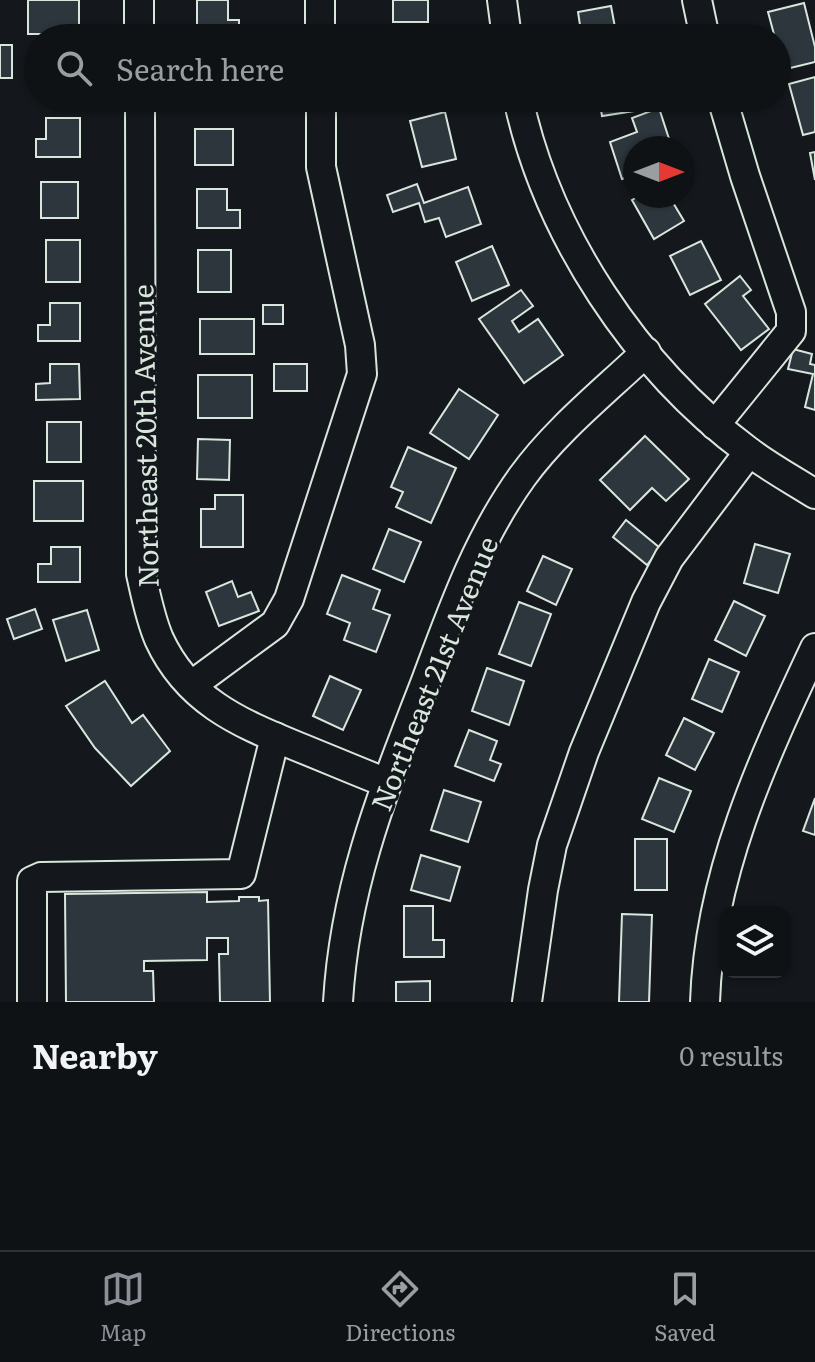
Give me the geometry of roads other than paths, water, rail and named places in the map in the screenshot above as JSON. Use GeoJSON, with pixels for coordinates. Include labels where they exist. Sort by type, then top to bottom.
{"type":"FeatureCollection","features":[{"type":"Feature","properties":{"kind":"street"},"geometry":{"type":"LineString","coordinates":[[139,0],[139,24]]}},
{"type":"Feature","properties":{"kind":"street"},"geometry":{"type":"LineString","coordinates":[[320,0],[320,24]]}},
{"type":"Feature","properties":{"kind":"street"},"geometry":{"type":"LineString","coordinates":[[502,0],[505,24]]}},
{"type":"Feature","properties":{"kind":"street"},"geometry":{"type":"LineString","coordinates":[[697,0],[702,24]]}},
{"type":"Feature","properties":{"kind":"street","name":"Northeast 20th Avenue"},"geometry":{"type":"LineString","coordinates":[[140,112],[141,574],[149,611],[160,640],[175,665],[210,704],[230,718],[387,783]]}},
{"type":"Feature","properties":{"kind":"street"},"geometry":{"type":"LineString","coordinates":[[192,685],[275,624],[289,599],[362,374],[360,345],[321,167],[321,112]]}},
{"type":"Feature","properties":{"kind":"street"},"geometry":{"type":"LineString","coordinates":[[522,112],[536,161],[557,211],[583,262],[622,322],[681,392],[715,425],[749,452],[815,494]]}},
{"type":"Feature","properties":{"kind":"street"},"geometry":{"type":"LineString","coordinates":[[715,425],[791,331],[791,312],[726,112]]}},
{"type":"Feature","properties":{"kind":"street","name":"Northeast 21st Avenue"},"geometry":{"type":"LineString","coordinates":[[338,1002],[348,915],[360,864],[387,783],[452,612],[495,521],[522,476],[565,428],[646,352]]}},
{"type":"Feature","properties":{"kind":"street"},"geometry":{"type":"LineString","coordinates":[[527,1002],[552,845],[584,752],[646,602],[669,558],[749,452]]}},
{"type":"Feature","properties":{"kind":"street"},"geometry":{"type":"LineString","coordinates":[[705,1002],[713,926],[743,811],[815,648]]}},
{"type":"Feature","properties":{"kind":"street"},"geometry":{"type":"LineString","coordinates":[[32,1002],[32,881],[41,877],[241,874],[275,737]]}}]}
